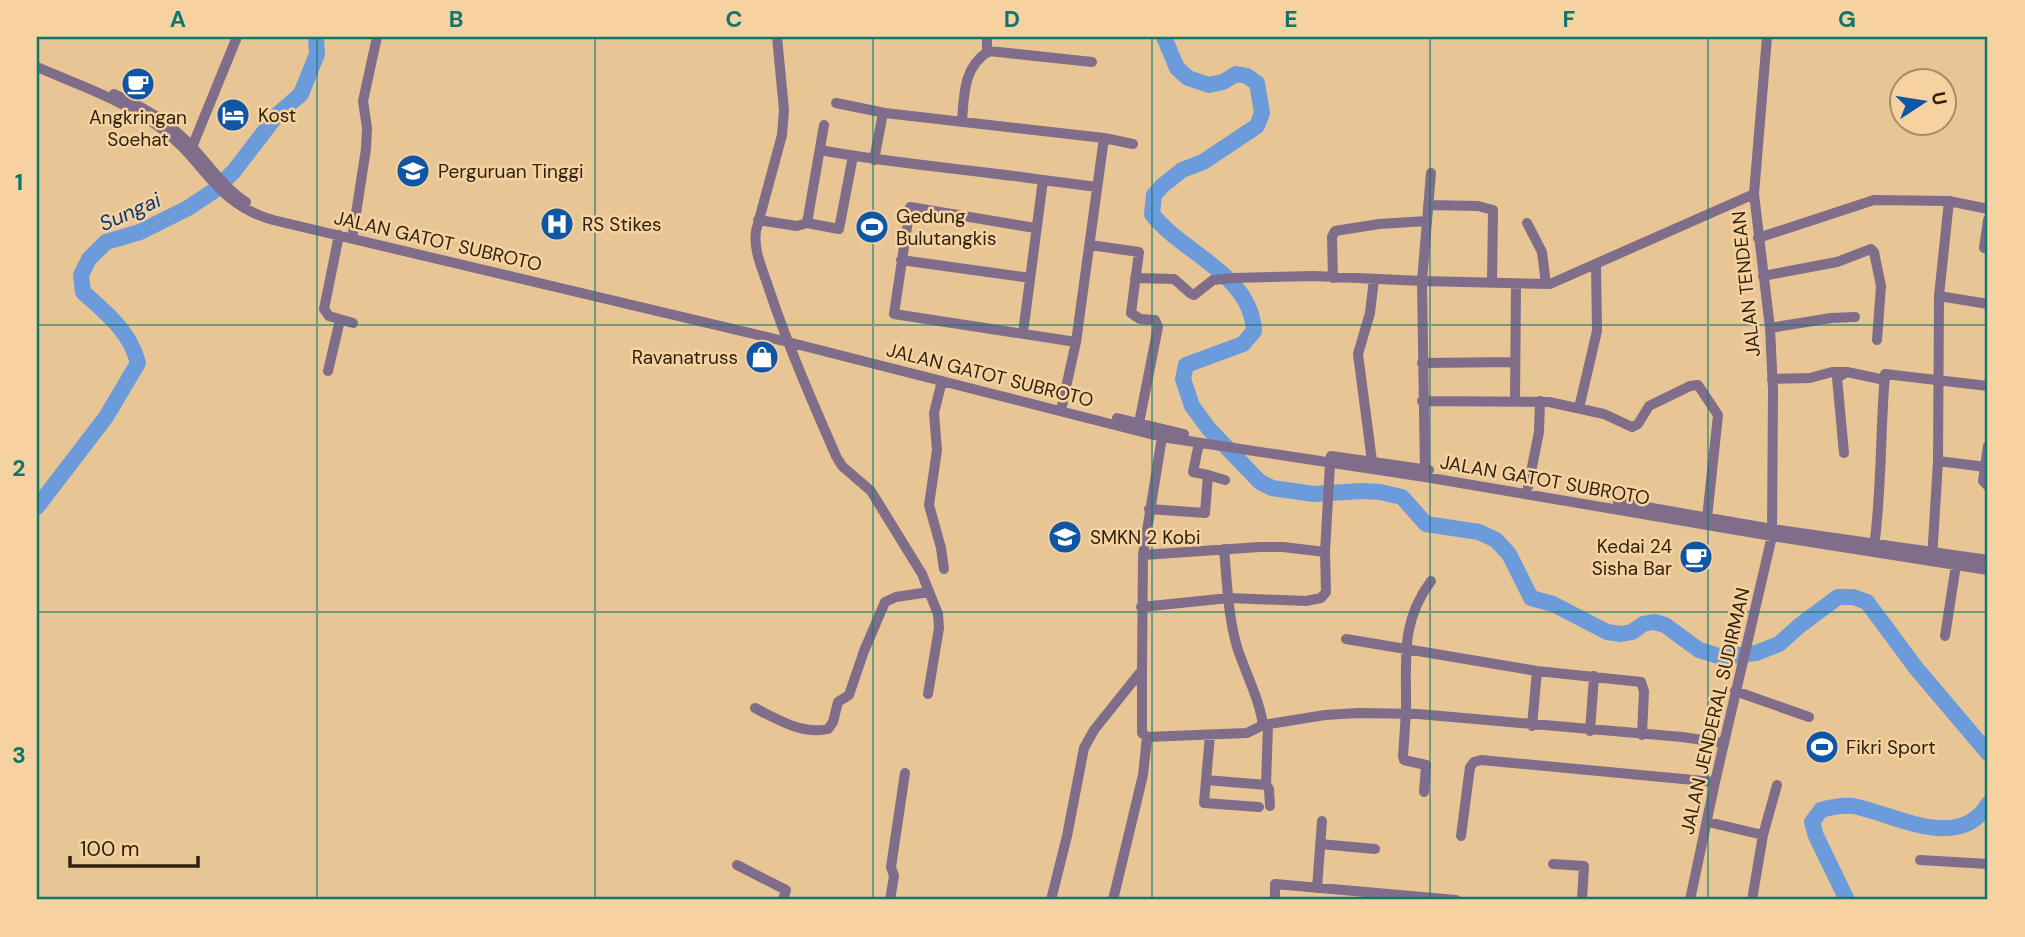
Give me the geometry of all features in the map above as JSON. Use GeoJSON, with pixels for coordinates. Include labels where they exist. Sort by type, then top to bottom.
{"type":"FeatureCollection","features":[{"type":"Feature","properties":{"kind":"street"},"geometry":{"type":"LineString","coordinates":[[192,147],[237,37]]}},
{"type":"Feature","properties":{"kind":"street"},"geometry":{"type":"LineString","coordinates":[[353,233],[366,149],[367,128],[363,101],[377,37]]}},
{"type":"Feature","properties":{"kind":"street"},"geometry":{"type":"LineString","coordinates":[[777,37],[784,110],[782,135],[754,240],[787,339],[836,456],[842,466],[871,491],[922,574],[929,592],[940,621],[928,694]]}},
{"type":"Feature","properties":{"kind":"street"},"geometry":{"type":"LineString","coordinates":[[987,37],[987,53]]}},
{"type":"Feature","properties":{"kind":"street","name":"JALAN TENDEAN"},"geometry":{"type":"LineString","coordinates":[[1767,37],[1754,194],[1770,328],[1772,533]]}},
{"type":"Feature","properties":{"kind":"street"},"geometry":{"type":"LineString","coordinates":[[962,122],[964,88],[969,73],[987,53],[994,50],[1092,62]]}},
{"type":"Feature","properties":{"kind":"street","name":"JALAN GATOT SUBROTO"},"geometry":{"type":"LineString","coordinates":[[37,60],[95,89],[164,130],[245,210],[260,216],[787,339],[943,381],[1061,408]]}},
{"type":"Feature","properties":{"kind":"street","name":"JALAN GATOT SUBROTO"},"geometry":{"type":"LineString","coordinates":[[37,67],[148,110],[192,147],[206,169]]}},
{"type":"Feature","properties":{"kind":"street"},"geometry":{"type":"LineString","coordinates":[[836,103],[883,113],[1104,138],[1133,144]]}},
{"type":"Feature","properties":{"kind":"street"},"geometry":{"type":"LineString","coordinates":[[874,160],[883,113]]}},
{"type":"Feature","properties":{"kind":"street"},"geometry":{"type":"LineString","coordinates":[[807,223],[824,125]]}},
{"type":"Feature","properties":{"kind":"street"},"geometry":{"type":"LineString","coordinates":[[1061,408],[1076,342],[1104,138]]}},
{"type":"Feature","properties":{"kind":"street"},"geometry":{"type":"LineString","coordinates":[[820,150],[874,160],[980,170],[1097,187]]}},
{"type":"Feature","properties":{"kind":"street"},"geometry":{"type":"LineString","coordinates":[[758,220],[797,226],[807,223],[839,229],[853,156]]}},
{"type":"Feature","properties":{"kind":"street"},"geometry":{"type":"LineString","coordinates":[[1425,473],[1422,281],[1431,173]]}},
{"type":"Feature","properties":{"kind":"street"},"geometry":{"type":"LineString","coordinates":[[1023,333],[1043,180]]}},
{"type":"Feature","properties":{"kind":"street"},"geometry":{"type":"LineString","coordinates":[[1135,278],[1174,279],[1194,295],[1213,280],[1269,276],[1546,284],[1596,265],[1754,194]]}},
{"type":"Feature","properties":{"kind":"street","name":"JALAN GATOT SUBROTO"},"geometry":{"type":"LineString","coordinates":[[231,196],[259,209],[353,233],[1163,433],[1330,467],[1425,473],[1528,487],[1574,499],[1707,517],[1772,533]]}},
{"type":"Feature","properties":{"kind":"street"},"geometry":{"type":"LineString","coordinates":[[1758,238],[1874,200],[1949,201],[1988,209]]}},
{"type":"Feature","properties":{"kind":"street"},"geometry":{"type":"LineString","coordinates":[[1933,557],[1938,461],[1939,296],[1949,201]]}},
{"type":"Feature","properties":{"kind":"street"},"geometry":{"type":"LineString","coordinates":[[1428,205],[1478,206],[1493,210],[1492,282]]}},
{"type":"Feature","properties":{"kind":"street"},"geometry":{"type":"LineString","coordinates":[[1035,228],[910,207],[894,314],[1076,342]]}},
{"type":"Feature","properties":{"kind":"street"},"geometry":{"type":"LineString","coordinates":[[1988,220],[1984,247],[1988,248]]}},
{"type":"Feature","properties":{"kind":"street"},"geometry":{"type":"LineString","coordinates":[[1333,278],[1332,237],[1335,231],[1379,224],[1427,221]]}},
{"type":"Feature","properties":{"kind":"street"},"geometry":{"type":"LineString","coordinates":[[1527,223],[1542,252],[1546,284]]}},
{"type":"Feature","properties":{"kind":"street"},"geometry":{"type":"LineString","coordinates":[[339,235],[324,309],[329,316],[353,323]]}},
{"type":"Feature","properties":{"kind":"street"},"geometry":{"type":"LineString","coordinates":[[1090,245],[1139,252],[1131,313],[1140,319],[1156,320],[1158,327],[1139,427]]}},
{"type":"Feature","properties":{"kind":"street"},"geometry":{"type":"LineString","coordinates":[[1763,276],[1837,262],[1871,249],[1874,252],[1881,286],[1877,340]]}},
{"type":"Feature","properties":{"kind":"street"},"geometry":{"type":"LineString","coordinates":[[901,260],[1030,278]]}},
{"type":"Feature","properties":{"kind":"street"},"geometry":{"type":"LineString","coordinates":[[1579,408],[1597,331],[1596,265]]}},
{"type":"Feature","properties":{"kind":"street"},"geometry":{"type":"LineString","coordinates":[[1371,461],[1358,354],[1370,313],[1374,279]]}},
{"type":"Feature","properties":{"kind":"street"},"geometry":{"type":"LineString","coordinates":[[1515,401],[1516,285]]}},
{"type":"Feature","properties":{"kind":"street"},"geometry":{"type":"LineString","coordinates":[[1939,296],[1988,304]]}},
{"type":"Feature","properties":{"kind":"street"},"geometry":{"type":"LineString","coordinates":[[1770,328],[1855,317]]}},
{"type":"Feature","properties":{"kind":"street"},"geometry":{"type":"LineString","coordinates":[[328,371],[340,320]]}},
{"type":"Feature","properties":{"kind":"street"},"geometry":{"type":"LineString","coordinates":[[1422,363],[1515,362]]}},
{"type":"Feature","properties":{"kind":"street"},"geometry":{"type":"LineString","coordinates":[[1772,379],[1810,378],[1832,372],[1847,372],[1885,380]]}},
{"type":"Feature","properties":{"kind":"street"},"geometry":{"type":"LineString","coordinates":[[1844,453],[1836,380],[1847,372]]}},
{"type":"Feature","properties":{"kind":"street"},"geometry":{"type":"LineString","coordinates":[[1874,548],[1880,502],[1885,374],[1988,386]]}},
{"type":"Feature","properties":{"kind":"street"},"geometry":{"type":"LineString","coordinates":[[943,381],[934,413],[937,450],[929,505],[944,569]]}},
{"type":"Feature","properties":{"kind":"street"},"geometry":{"type":"LineString","coordinates":[[1422,401],[1540,401],[1604,414],[1632,427],[1649,406],[1690,386],[1700,387],[1718,415],[1707,517]]}},
{"type":"Feature","properties":{"kind":"street"},"geometry":{"type":"LineString","coordinates":[[1528,487],[1539,432],[1540,401]]}},
{"type":"Feature","properties":{"kind":"street"},"geometry":{"type":"LineString","coordinates":[[1163,433],[1143,555],[1142,733],[1147,737],[1247,733],[1266,725],[1325,715],[1406,714],[1682,737],[1724,743]]}},
{"type":"Feature","properties":{"kind":"street"},"geometry":{"type":"LineString","coordinates":[[1202,441],[1193,472],[1225,480]]}},
{"type":"Feature","properties":{"kind":"street","name":"JALAN GATOT SUBROTO"},"geometry":{"type":"LineString","coordinates":[[1226,445],[1371,461],[1425,473],[1772,533],[1933,557],[1988,560]]}},
{"type":"Feature","properties":{"kind":"street"},"geometry":{"type":"LineString","coordinates":[[1988,446],[1984,484],[1988,486]]}},
{"type":"Feature","properties":{"kind":"street"},"geometry":{"type":"LineString","coordinates":[[1938,461],[1986,467]]}},
{"type":"Feature","properties":{"kind":"street"},"geometry":{"type":"LineString","coordinates":[[1141,607],[1229,598],[1306,601],[1321,598],[1326,592],[1325,552],[1330,467]]}},
{"type":"Feature","properties":{"kind":"street"},"geometry":{"type":"LineString","coordinates":[[1149,509],[1205,513],[1208,475]]}},
{"type":"Feature","properties":{"kind":"street","name":"JALAN JENDERAL SUDIRMAN"},"geometry":{"type":"LineString","coordinates":[[1690,900],[1772,533]]}},
{"type":"Feature","properties":{"kind":"street"},"geometry":{"type":"LineString","coordinates":[[1143,555],[1283,547],[1325,552]]}},
{"type":"Feature","properties":{"kind":"street"},"geometry":{"type":"LineString","coordinates":[[1210,735],[1204,803],[1264,807],[1269,789],[1266,785],[1266,725],[1237,645],[1224,549]]}},
{"type":"Feature","properties":{"kind":"street","name":"JALAN GATOT SUBROTO"},"geometry":{"type":"LineString","coordinates":[[1933,557],[1956,565],[1988,570]]}},
{"type":"Feature","properties":{"kind":"street"},"geometry":{"type":"LineString","coordinates":[[1945,636],[1956,565]]}},
{"type":"Feature","properties":{"kind":"street"},"geometry":{"type":"LineString","coordinates":[[1424,792],[1426,765],[1404,761],[1405,648],[1413,610],[1431,581]]}},
{"type":"Feature","properties":{"kind":"street"},"geometry":{"type":"LineString","coordinates":[[755,708],[782,722],[800,727],[822,731],[829,728],[838,702],[849,695],[885,602],[892,598],[929,592]]}},
{"type":"Feature","properties":{"kind":"street"},"geometry":{"type":"LineString","coordinates":[[1346,639],[1537,671],[1642,684],[1642,735]]}},
{"type":"Feature","properties":{"kind":"street"},"geometry":{"type":"LineString","coordinates":[[1051,900],[1084,748],[1094,730],[1142,670]]}},
{"type":"Feature","properties":{"kind":"street"},"geometry":{"type":"LineString","coordinates":[[1532,726],[1537,671]]}},
{"type":"Feature","properties":{"kind":"street"},"geometry":{"type":"LineString","coordinates":[[1590,731],[1594,676]]}},
{"type":"Feature","properties":{"kind":"street"},"geometry":{"type":"LineString","coordinates":[[1735,691],[1809,717]]}},
{"type":"Feature","properties":{"kind":"street"},"geometry":{"type":"LineString","coordinates":[[1113,900],[1143,775],[1147,737]]}},
{"type":"Feature","properties":{"kind":"street"},"geometry":{"type":"LineString","coordinates":[[1461,836],[1470,767],[1481,760],[1715,782]]}},
{"type":"Feature","properties":{"kind":"street"},"geometry":{"type":"LineString","coordinates":[[890,900],[894,876],[891,867],[905,773]]}},
{"type":"Feature","properties":{"kind":"street"},"geometry":{"type":"LineString","coordinates":[[1206,780],[1266,785]]}},
{"type":"Feature","properties":{"kind":"street"},"geometry":{"type":"LineString","coordinates":[[1752,900],[1763,835],[1777,785]]}},
{"type":"Feature","properties":{"kind":"street"},"geometry":{"type":"LineString","coordinates":[[1317,888],[1322,821]]}},
{"type":"Feature","properties":{"kind":"street"},"geometry":{"type":"LineString","coordinates":[[1708,822],[1763,835]]}},
{"type":"Feature","properties":{"kind":"street"},"geometry":{"type":"LineString","coordinates":[[1320,844],[1375,849]]}},
{"type":"Feature","properties":{"kind":"street"},"geometry":{"type":"LineString","coordinates":[[1920,860],[1988,864]]}},
{"type":"Feature","properties":{"kind":"street"},"geometry":{"type":"LineString","coordinates":[[1553,864],[1584,866],[1582,900]]}},
{"type":"Feature","properties":{"kind":"street"},"geometry":{"type":"LineString","coordinates":[[737,865],[786,891],[783,900]]}},
{"type":"Feature","properties":{"kind":"street"},"geometry":{"type":"LineString","coordinates":[[1275,900],[1275,884],[1317,888],[1349,895],[1455,900]]}},
{"type":"Feature","properties":{"kind":"waterway","name":"Sungai"},"geometry":{"type":"LineString","coordinates":[[37,507],[106,417],[138,363],[123,332],[83,292],[81,275],[89,259],[106,242],[140,232],[188,208],[215,190],[234,171],[277,115],[301,94],[317,54],[316,37]]}},
{"type":"Feature","properties":{"kind":"waterway"},"geometry":{"type":"LineString","coordinates":[[1164,37],[1177,68],[1188,78],[1209,85],[1223,82],[1236,74],[1247,76],[1257,83],[1262,113],[1257,126],[1203,162],[1182,170],[1162,186],[1154,195],[1152,214],[1165,228],[1229,279],[1250,311],[1254,331],[1243,344],[1186,365],[1183,379],[1192,406],[1209,429],[1260,482],[1272,488],[1314,494],[1362,491],[1402,497],[1426,524],[1479,532],[1496,540],[1509,554],[1531,598],[1553,604],[1607,632],[1632,632],[1643,624],[1654,622],[1665,625],[1699,650],[1722,657],[1756,653],[1779,644],[1838,597],[1853,597],[1867,602],[1916,668],[1988,753]]}},
{"type":"Feature","properties":{"kind":"waterway"},"geometry":{"type":"LineString","coordinates":[[1847,900],[1816,836],[1812,822],[1821,810],[1853,806],[1907,822],[1944,828],[1961,826],[1976,818],[1988,804]]}},
{"type":"Feature","properties":{"kind":"place","name":"Angkringan Soehat"},"geometry":{"type":"Point","coordinates":[138,84]}},
{"type":"Feature","properties":{"kind":"place","name":"Kost"},"geometry":{"type":"Point","coordinates":[233,115]}},
{"type":"Feature","properties":{"kind":"place","name":"Perguruan Tinggi"},"geometry":{"type":"Point","coordinates":[413,171]}},
{"type":"Feature","properties":{"kind":"place","name":"RS Stikes"},"geometry":{"type":"Point","coordinates":[557,224]}},
{"type":"Feature","properties":{"kind":"place","name":"Gedung Bulutangkis"},"geometry":{"type":"Point","coordinates":[872,227]}},
{"type":"Feature","properties":{"kind":"place","name":"Ravanatruss"},"geometry":{"type":"Point","coordinates":[762,357]}},
{"type":"Feature","properties":{"kind":"place","name":"SMKN 2 Kobi"},"geometry":{"type":"Point","coordinates":[1065,537]}},
{"type":"Feature","properties":{"kind":"place","name":"Kedai 24 Sisha Bar"},"geometry":{"type":"Point","coordinates":[1696,557]}},
{"type":"Feature","properties":{"kind":"place","name":"Fikri Sport"},"geometry":{"type":"Point","coordinates":[1822,747]}}]}
